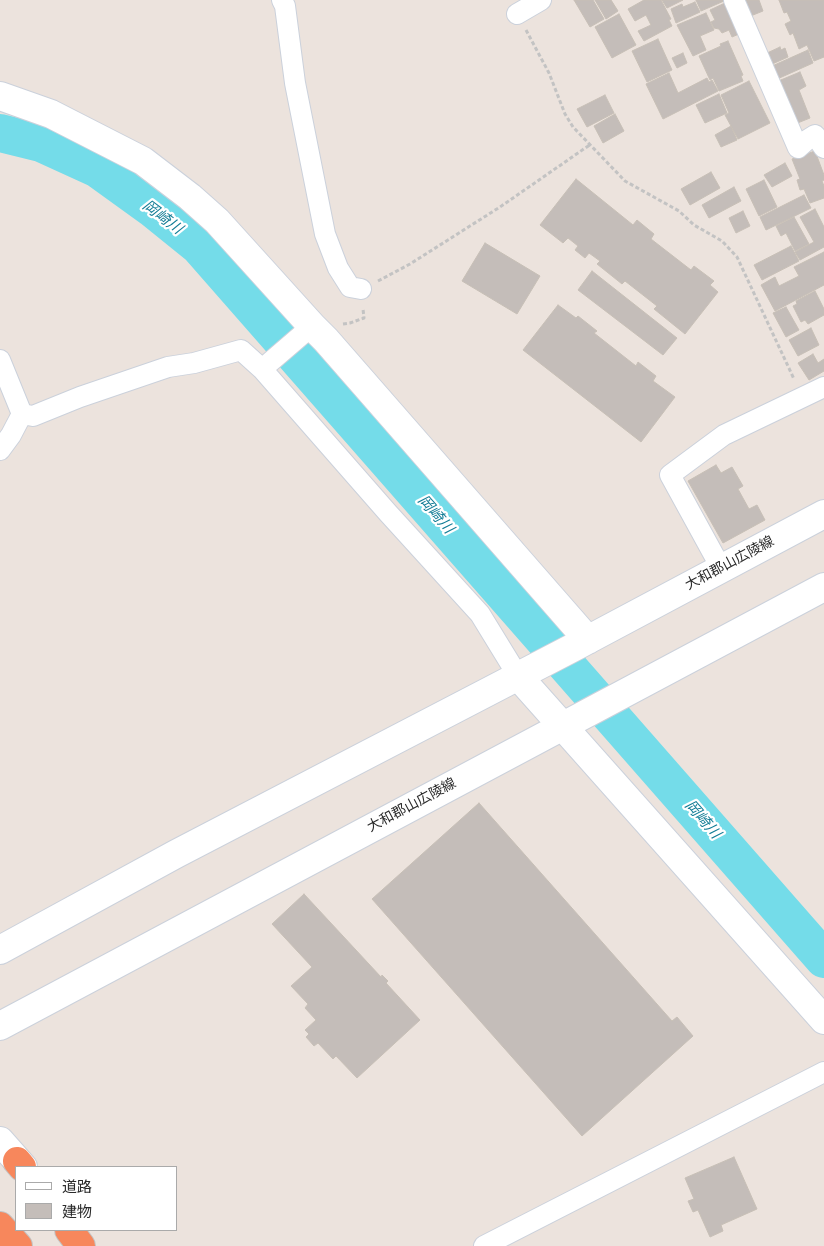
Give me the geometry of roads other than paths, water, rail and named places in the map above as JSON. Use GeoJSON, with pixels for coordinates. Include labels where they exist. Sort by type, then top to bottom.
{"type":"FeatureCollection","features":[{"type":"Feature","properties":{"kind":"highway"},"geometry":{"type":"LineString","coordinates":[[0,1226],[18,1246]]}},
{"type":"Feature","properties":{"kind":"highway"},"geometry":{"type":"LineString","coordinates":[[70,1231],[80,1246]]}},
{"type":"Feature","properties":{"kind":"main road"},"geometry":{"type":"LineString","coordinates":[[0,96],[51,114],[143,160],[217,221],[326,340],[583,642]]}},
{"type":"Feature","properties":{"kind":"main road","name":"大和郡山広陵線"},"geometry":{"type":"LineString","coordinates":[[0,950],[176,854],[824,514]]}},
{"type":"Feature","properties":{"kind":"main road","name":"大和郡山広陵線"},"geometry":{"type":"LineString","coordinates":[[0,1026],[824,587]]}},
{"type":"Feature","properties":{"kind":"main road"},"geometry":{"type":"LineString","coordinates":[[523,673],[824,1020]]}},
{"type":"Feature","properties":{"kind":"main road"},"geometry":{"type":"LineString","coordinates":[[81,1231],[95,1246]]}},
{"type":"Feature","properties":{"kind":"street"},"geometry":{"type":"LineString","coordinates":[[282,0],[285,6],[295,83],[325,234],[338,268],[350,287],[361,289]]}},
{"type":"Feature","properties":{"kind":"street"},"geometry":{"type":"LineString","coordinates":[[517,14],[541,0]]}},
{"type":"Feature","properties":{"kind":"street"},"geometry":{"type":"LineString","coordinates":[[734,0],[798,148],[807,140],[821,137]]}},
{"type":"Feature","properties":{"kind":"street"},"geometry":{"type":"LineString","coordinates":[[262,369],[312,326]]}},
{"type":"Feature","properties":{"kind":"street"},"geometry":{"type":"LineString","coordinates":[[22,414],[33,416],[168,366],[194,363],[241,350],[262,369],[480,614],[523,673]]}},
{"type":"Feature","properties":{"kind":"street"},"geometry":{"type":"LineString","coordinates":[[0,360],[22,414],[11,435],[0,450]]}},
{"type":"Feature","properties":{"kind":"street"},"geometry":{"type":"LineString","coordinates":[[721,568],[670,475],[724,435],[824,387]]}},
{"type":"Feature","properties":{"kind":"street"},"geometry":{"type":"LineString","coordinates":[[484,1246],[824,1072]]}},
{"type":"Feature","properties":{"kind":"waterway","name":"岡崎川"},"geometry":{"type":"LineString","coordinates":[[0,133],[41,143],[98,169],[152,208],[199,246],[824,959]]}}]}
